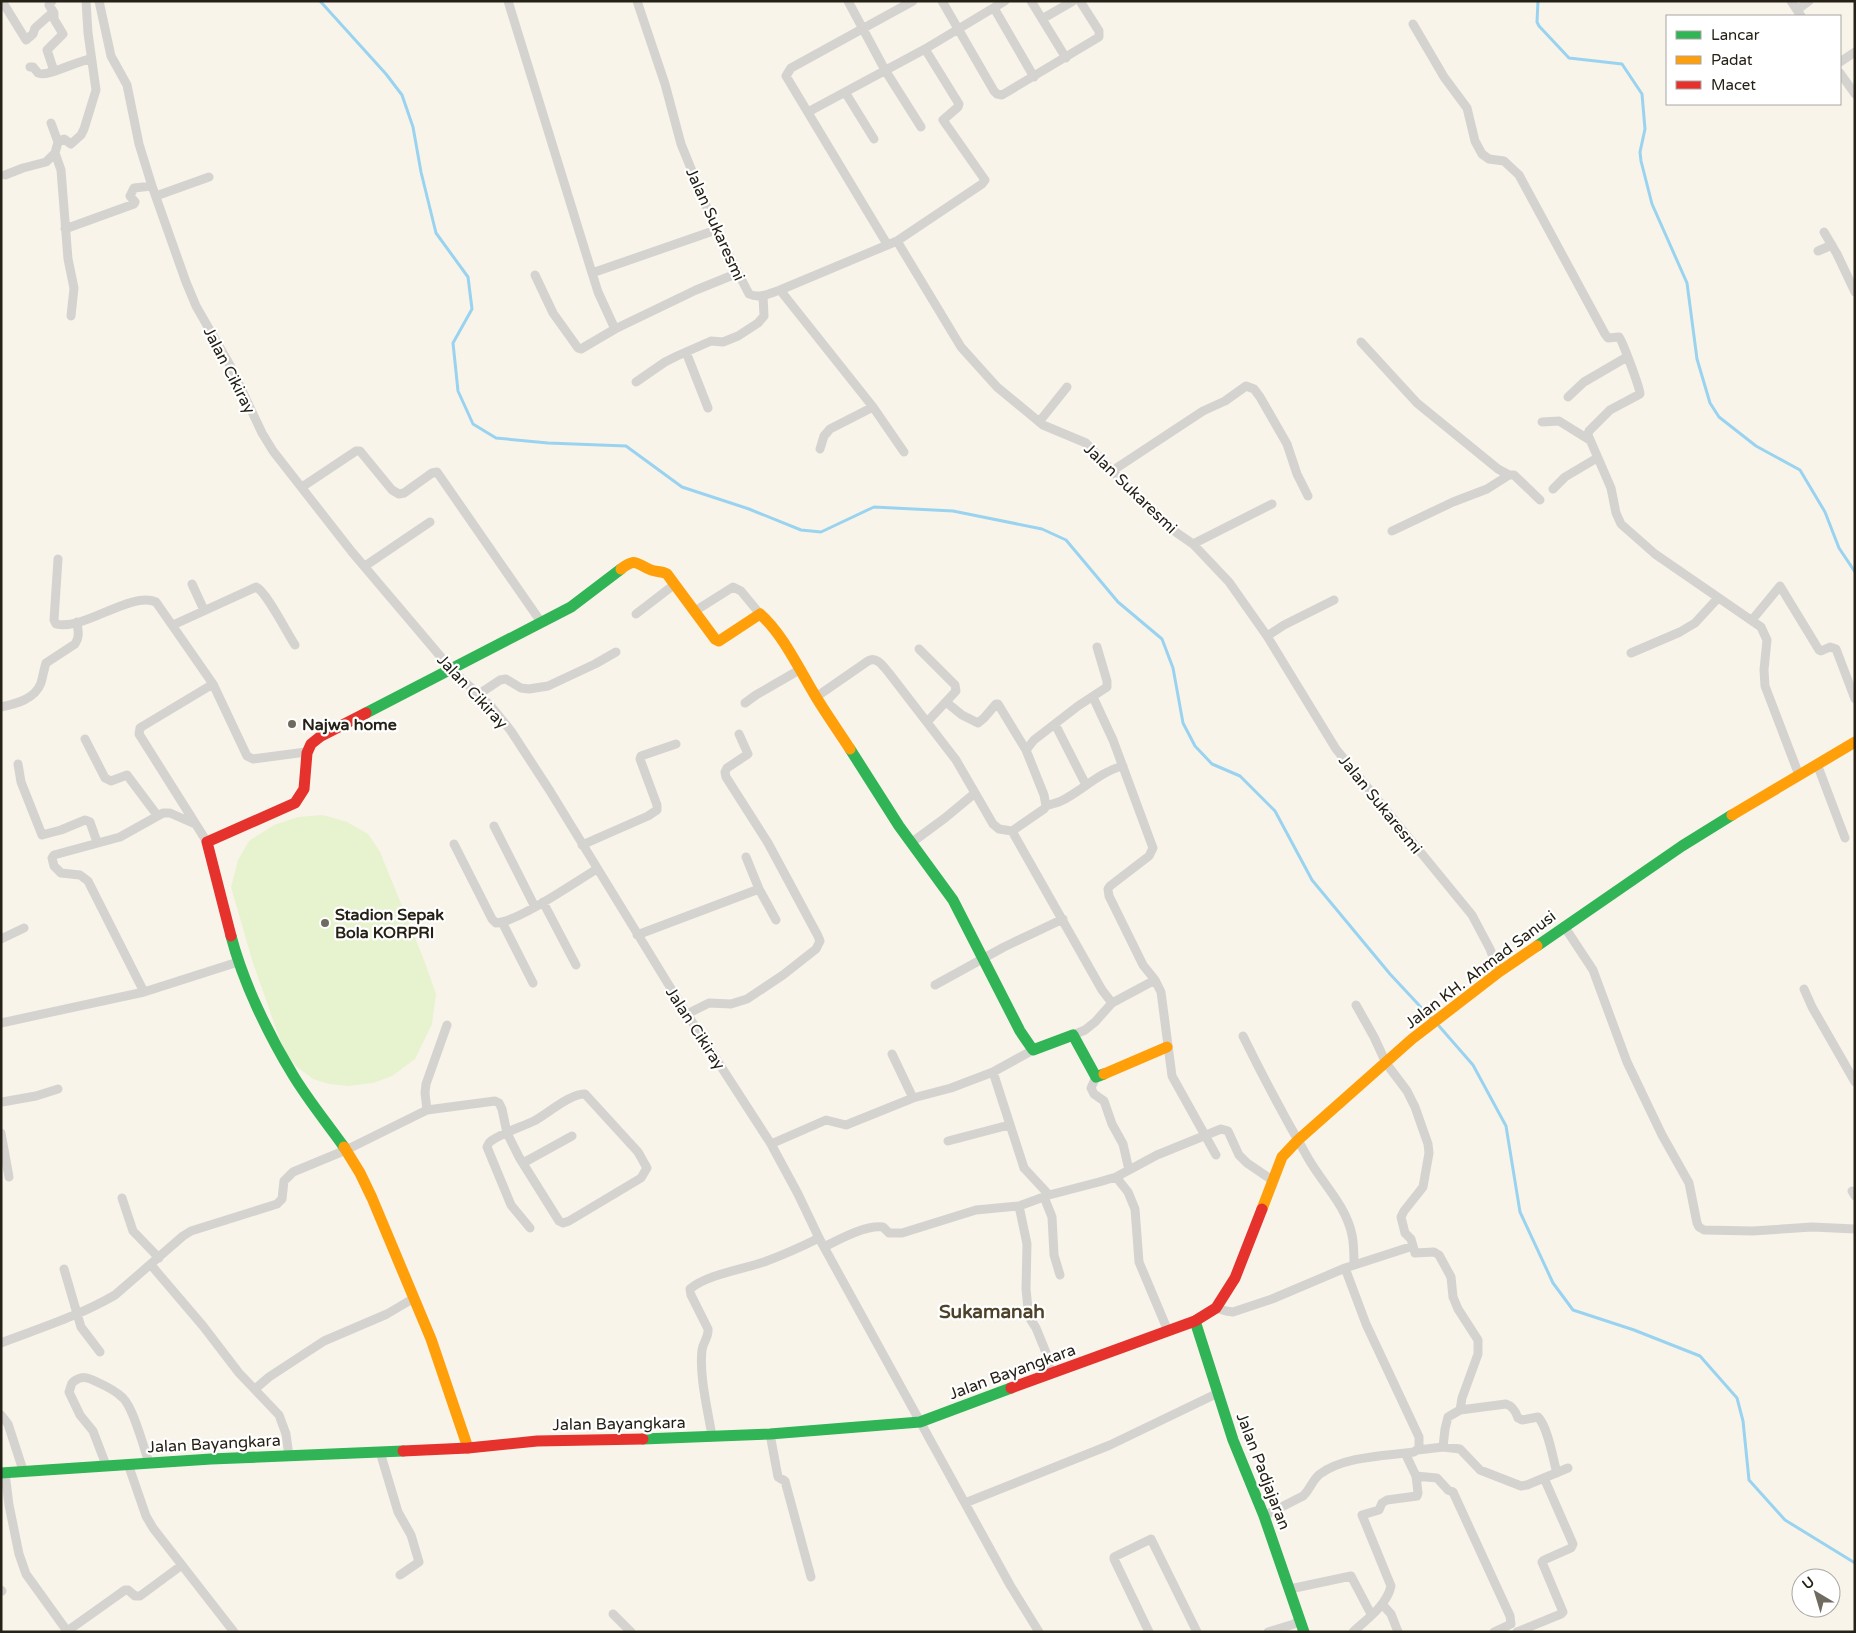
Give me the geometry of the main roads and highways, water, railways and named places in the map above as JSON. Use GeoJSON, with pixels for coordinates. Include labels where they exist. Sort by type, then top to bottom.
{"type":"FeatureCollection","features":[{"type":"Feature","properties":{"kind":"main road"},"geometry":{"type":"LineString","coordinates":[[468,1448],[431,1339],[372,1198],[346,1150],[294,1077],[276,1046],[238,962],[207,842],[295,804],[304,791],[306,752],[310,745],[321,736],[571,607],[628,563],[634,561],[642,563],[652,570],[665,572],[715,639],[719,641],[760,614],[767,620],[801,669],[816,697],[911,843],[953,900],[1020,1031],[1033,1050],[1073,1035],[1096,1077],[1167,1047]]}},
{"type":"Feature","properties":{"kind":"main road","name":"Jalan KH. Ahmad Sanusi"},"geometry":{"type":"LineString","coordinates":[[1216,1308],[1235,1278],[1282,1157],[1298,1140],[1386,1062],[1457,1002],[1564,926],[1677,850],[1855,742]]}},
{"type":"Feature","properties":{"kind":"main road","name":"Jalan Bayangkara"},"geometry":{"type":"LineString","coordinates":[[3,1473],[106,1465],[468,1448],[537,1441],[770,1434],[920,1422],[1195,1322],[1216,1308]]}},
{"type":"Feature","properties":{"kind":"main road","name":"Jalan Padjajaran"},"geometry":{"type":"LineString","coordinates":[[1195,1322],[1233,1440],[1264,1516],[1304,1632]]}},
{"type":"Feature","properties":{"kind":"waterway"},"geometry":{"type":"LineString","coordinates":[[320,1],[386,74],[402,95],[413,127],[421,172],[436,233],[468,277],[472,309],[453,343],[458,391],[473,424],[496,438],[548,443],[626,446],[682,487],[749,509],[801,530],[821,532],[874,507],[953,511],[1042,529],[1066,540],[1118,602],[1162,639],[1173,668],[1183,723],[1195,746],[1212,764],[1240,776],[1275,811],[1312,880],[1390,974],[1431,1018]]}},
{"type":"Feature","properties":{"kind":"waterway"},"geometry":{"type":"LineString","coordinates":[[1538,1],[1537,22],[1539,26],[1569,58],[1622,64],[1642,94],[1645,129],[1640,152],[1641,161],[1652,204],[1687,283],[1697,359],[1710,403],[1719,417],[1756,446],[1800,470],[1825,512],[1839,548],[1855,572]]}},
{"type":"Feature","properties":{"kind":"waterway"},"geometry":{"type":"LineString","coordinates":[[1439,1026],[1473,1065],[1506,1126],[1520,1212],[1553,1283],[1573,1310],[1634,1330],[1700,1356],[1737,1398],[1743,1421],[1749,1480],[1785,1520],[1855,1563]]}},
{"type":"Feature","properties":{"kind":"place","name":"Najwa home"},"geometry":{"type":"Point","coordinates":[292,724]}},
{"type":"Feature","properties":{"kind":"place","name":"Stadion Sepak Bola KORPRI"},"geometry":{"type":"Point","coordinates":[325,923]}},
{"type":"Feature","properties":{"kind":"district","name":"Sukamanah"},"geometry":{"type":"Point","coordinates":[992,1311]}}]}
